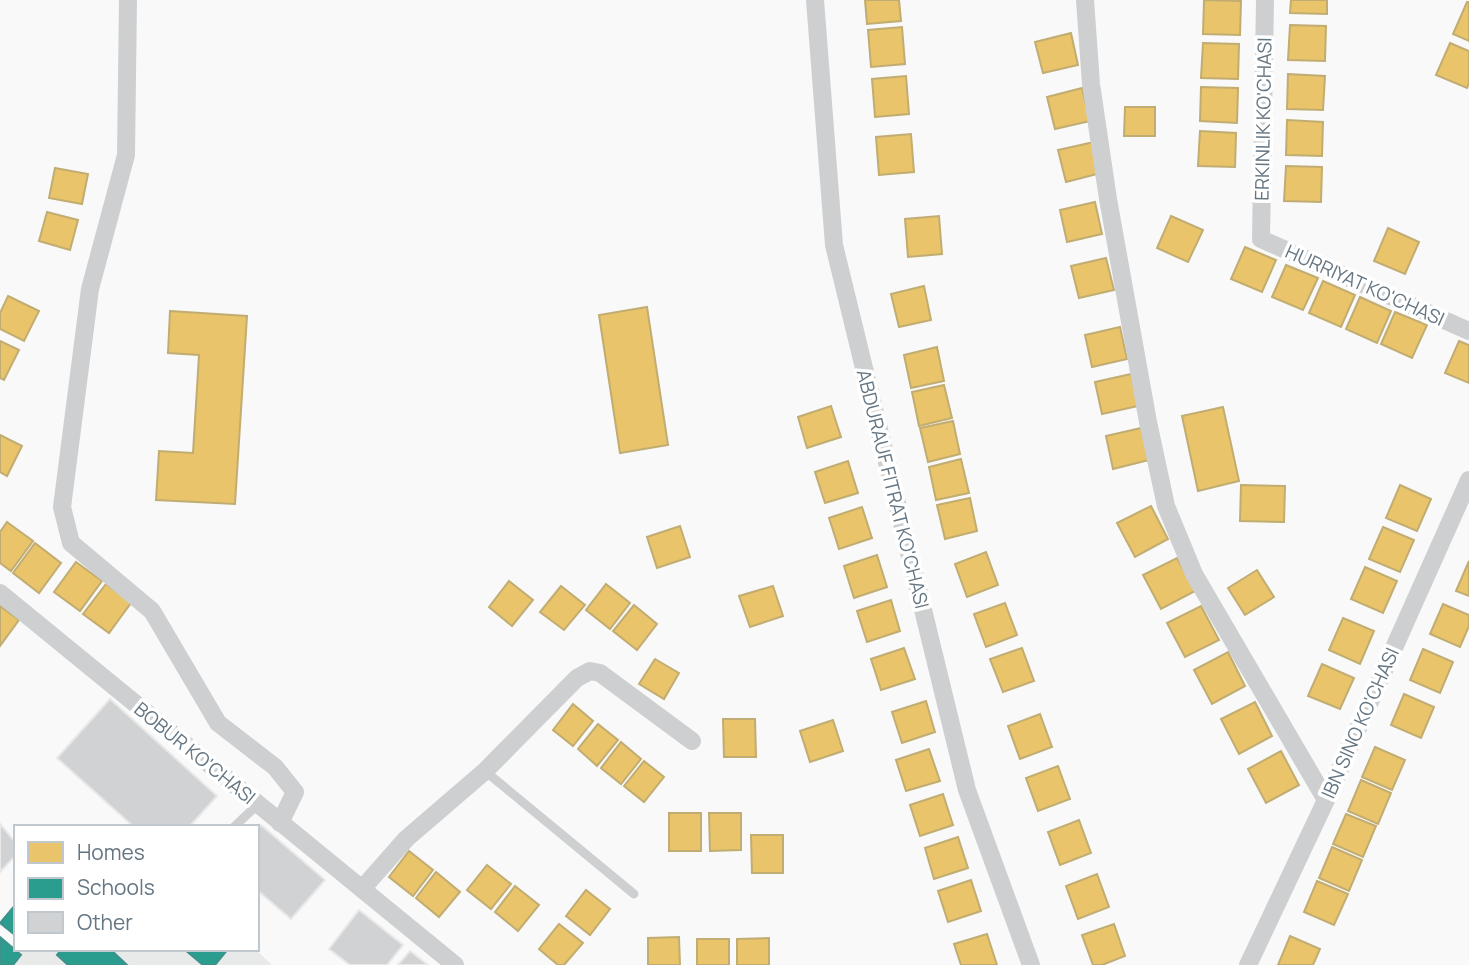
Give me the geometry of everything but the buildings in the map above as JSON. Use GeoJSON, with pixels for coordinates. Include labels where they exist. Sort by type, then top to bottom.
{"type":"FeatureCollection","features":[{"type":"Feature","properties":{"kind":"street"},"geometry":{"type":"LineString","coordinates":[[128,0],[126,155],[90,289],[62,507],[71,543],[152,611],[218,723],[275,767],[295,792],[279,823]]}},
{"type":"Feature","properties":{"kind":"street","name":"ABDURAUF FITRAT KO'CHASI"},"geometry":{"type":"LineString","coordinates":[[815,0],[834,245],[967,790],[1031,965]]}},
{"type":"Feature","properties":{"kind":"street"},"geometry":{"type":"LineString","coordinates":[[1084,0],[1091,84],[1108,199],[1166,506],[1194,574],[1326,800]]}},
{"type":"Feature","properties":{"kind":"street","name":"ERKINLIK KO'CHASI"},"geometry":{"type":"LineString","coordinates":[[1261,239],[1265,0]]}},
{"type":"Feature","properties":{"kind":"street","name":"HURRIYAT KO'CHASI"},"geometry":{"type":"LineString","coordinates":[[1261,239],[1469,331]]}},
{"type":"Feature","properties":{"kind":"street","name":"IBN SINO KO'CHASI"},"geometry":{"type":"LineString","coordinates":[[1248,965],[1326,800],[1469,480]]}},
{"type":"Feature","properties":{"kind":"street","name":"BOBUR KO'CHASI"},"geometry":{"type":"LineString","coordinates":[[0,593],[456,965]]}},
{"type":"Feature","properties":{"kind":"street"},"geometry":{"type":"LineString","coordinates":[[362,890],[406,839],[485,771],[576,678],[590,671],[600,673],[692,741]]}},
{"type":"Feature","properties":{"kind":"lane"},"geometry":{"type":"LineString","coordinates":[[485,771],[634,894]]}},
{"type":"Feature","properties":{"kind":"lane"},"geometry":{"type":"LineString","coordinates":[[236,825],[257,805]]}},
{"type":"Feature","properties":{"kind":"shaded area"},"geometry":{"type":"Polygon","coordinates":[[[14,949],[257,951],[272,965],[0,965],[14,949]]]}}]}
